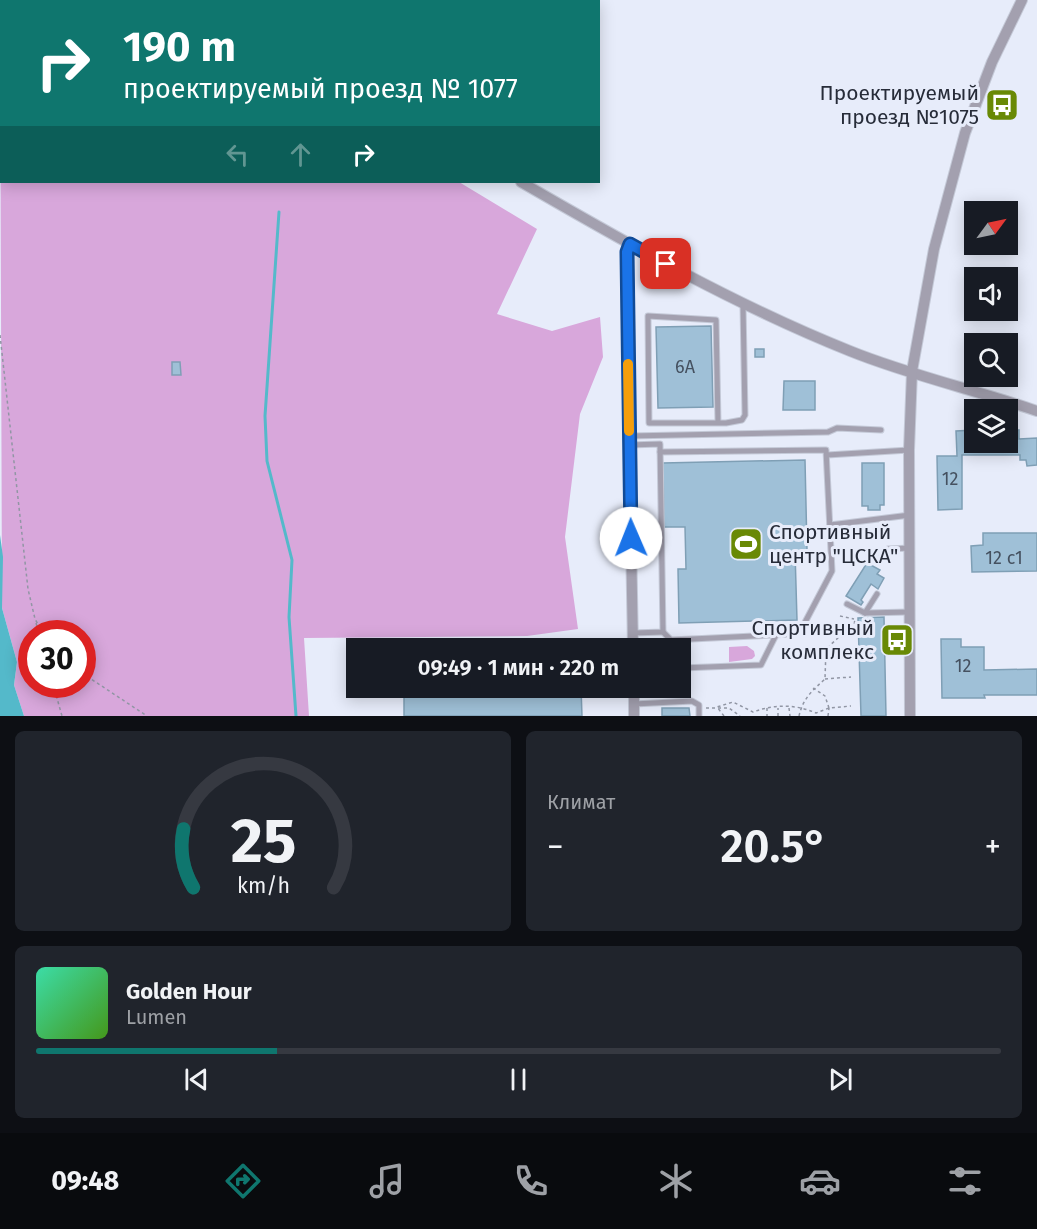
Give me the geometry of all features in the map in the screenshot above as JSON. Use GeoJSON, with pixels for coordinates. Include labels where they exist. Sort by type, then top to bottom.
{"type":"FeatureCollection","features":[{"type":"Feature","properties":{"kind":"street"},"geometry":{"type":"LineString","coordinates":[[910,716],[909,450],[912,371],[934,249],[965,133],[992,62],[1022,0]]}},
{"type":"Feature","properties":{"kind":"street"},"geometry":{"type":"LineString","coordinates":[[523,183],[743,305],[852,352],[1037,411]]}},
{"type":"Feature","properties":{"kind":"street"},"geometry":{"type":"LineString","coordinates":[[630,244],[626,265],[633,638]]}},
{"type":"Feature","properties":{"kind":"lane"},"geometry":{"type":"LineString","coordinates":[[718,423],[716,320],[648,316],[649,423],[718,423],[742,420],[745,415],[743,305]]}},
{"type":"Feature","properties":{"kind":"lane"},"geometry":{"type":"LineString","coordinates":[[629,440],[828,432],[837,428],[881,430]]}},
{"type":"Feature","properties":{"kind":"lane"},"geometry":{"type":"LineString","coordinates":[[629,440],[660,444],[663,632],[669,638]]}},
{"type":"Feature","properties":{"kind":"lane"},"geometry":{"type":"LineString","coordinates":[[660,452],[826,450],[832,571],[802,628],[792,634],[691,639]]}},
{"type":"Feature","properties":{"kind":"lane"},"geometry":{"type":"LineString","coordinates":[[826,455],[909,450]]}},
{"type":"Feature","properties":{"kind":"lane"},"geometry":{"type":"LineString","coordinates":[[830,525],[910,515]]}},
{"type":"Feature","properties":{"kind":"lane"},"geometry":{"type":"LineString","coordinates":[[877,562],[888,549],[910,548]]}},
{"type":"Feature","properties":{"kind":"lane"},"geometry":{"type":"LineString","coordinates":[[862,612],[877,594]]}},
{"type":"Feature","properties":{"kind":"lane"},"geometry":{"type":"LineString","coordinates":[[847,604],[862,612],[910,612]]}},
{"type":"Feature","properties":{"kind":"lane"},"geometry":{"type":"LineString","coordinates":[[633,633],[663,632]]}},
{"type":"Feature","properties":{"kind":"lane"},"geometry":{"type":"LineString","coordinates":[[691,668],[761,665],[776,635]]}},
{"type":"Feature","properties":{"kind":"lane"},"geometry":{"type":"LineString","coordinates":[[634,710],[692,701],[696,702],[699,708],[699,716]]}},
{"type":"Feature","properties":{"kind":"path"},"geometry":{"type":"LineString","coordinates":[[0,335],[21,539],[35,619]]}},
{"type":"Feature","properties":{"kind":"path"},"geometry":{"type":"LineString","coordinates":[[840,616],[854,619],[861,617],[862,612]]}},
{"type":"Feature","properties":{"kind":"path"},"geometry":{"type":"LineString","coordinates":[[825,678],[826,649],[839,637],[853,636],[854,619]]}},
{"type":"Feature","properties":{"kind":"path"},"geometry":{"type":"LineString","coordinates":[[799,716],[801,707],[813,688],[825,678],[851,677]]}},
{"type":"Feature","properties":{"kind":"path"},"geometry":{"type":"LineString","coordinates":[[96,682],[147,716]]}},
{"type":"Feature","properties":{"kind":"path"},"geometry":{"type":"LineString","coordinates":[[813,688],[825,696],[829,708],[828,716]]}},
{"type":"Feature","properties":{"kind":"path"},"geometry":{"type":"LineString","coordinates":[[57,698],[62,716]]}},
{"type":"Feature","properties":{"kind":"path"},"geometry":{"type":"LineString","coordinates":[[717,707],[733,702],[753,712],[767,707],[789,706],[801,707],[817,714],[829,708],[851,706]]}},
{"type":"Feature","properties":{"kind":"path"},"geometry":{"type":"LineString","coordinates":[[789,706],[790,716]]}},
{"type":"Feature","properties":{"kind":"path"},"geometry":{"type":"LineString","coordinates":[[717,707],[724,716]]}},
{"type":"Feature","properties":{"kind":"path"},"geometry":{"type":"LineString","coordinates":[[767,707],[767,716]]}},
{"type":"Feature","properties":{"kind":"path"},"geometry":{"type":"LineString","coordinates":[[699,708],[729,708],[740,716]]}},
{"type":"Feature","properties":{"kind":"path"},"geometry":{"type":"LineString","coordinates":[[778,708],[778,716]]}},
{"type":"Feature","properties":{"kind":"path"},"geometry":{"type":"LineString","coordinates":[[752,716],[753,712]]}},
{"type":"Feature","properties":{"kind":"shaded area"},"geometry":{"type":"Polygon","coordinates":[[[1,183],[461,183],[537,229],[497,314],[552,331],[600,317],[603,357],[580,414],[565,537],[578,629],[527,636],[304,638],[309,716],[24,716],[18,698],[96,698],[96,620],[18,620],[18,697],[14,685],[17,662],[2,608],[1,183]]]}},
{"type":"Feature","properties":{"kind":"shaded area"},"geometry":{"type":"Polygon","coordinates":[[[747,646],[754,651],[755,656],[752,659],[729,662],[729,647],[747,646]]]}},
{"type":"Feature","properties":{"kind":"water"},"geometry":{"type":"Polygon","coordinates":[[[0,535],[3,557],[2,608],[17,662],[14,685],[24,716],[0,716],[0,535]]]}},
{"type":"Feature","properties":{"kind":"building"},"geometry":{"type":"Polygon","coordinates":[[[711,326],[713,407],[658,408],[656,327],[711,326]]]}},
{"type":"Feature","properties":{"kind":"building"},"geometry":{"type":"Polygon","coordinates":[[[755,349],[764,349],[764,357],[755,357],[755,349]]]}},
{"type":"Feature","properties":{"kind":"building"},"geometry":{"type":"Polygon","coordinates":[[[172,362],[180,362],[181,375],[172,375],[172,362]]]}},
{"type":"Feature","properties":{"kind":"building"},"geometry":{"type":"Polygon","coordinates":[[[784,381],[815,381],[815,410],[783,410],[784,381]]]}},
{"type":"Feature","properties":{"kind":"building"},"geometry":{"type":"Polygon","coordinates":[[[1019,430],[1019,439],[1037,438],[1037,465],[1027,466],[1026,460],[1020,460],[1020,455],[962,455],[962,509],[938,510],[937,456],[957,456],[956,431],[964,431],[964,453],[1018,453],[1019,430]]]}},
{"type":"Feature","properties":{"kind":"building","name":"Спортивный центр \"ЦСКА\""},"geometry":{"type":"Polygon","coordinates":[[[805,460],[807,550],[795,551],[797,620],[679,623],[678,569],[686,569],[685,527],[664,527],[663,463],[805,460]]]}},
{"type":"Feature","properties":{"kind":"building"},"geometry":{"type":"Polygon","coordinates":[[[862,463],[884,463],[884,505],[880,505],[880,510],[868,510],[868,506],[862,506],[862,463]]]}},
{"type":"Feature","properties":{"kind":"building"},"geometry":{"type":"Polygon","coordinates":[[[983,533],[1037,533],[1037,571],[972,572],[971,546],[983,545],[983,533]]]}},
{"type":"Feature","properties":{"kind":"building"},"geometry":{"type":"Polygon","coordinates":[[[867,563],[880,570],[877,574],[884,578],[878,589],[871,584],[861,600],[863,602],[861,605],[846,596],[867,563]]]}},
{"type":"Feature","properties":{"kind":"building"},"geometry":{"type":"Polygon","coordinates":[[[884,617],[886,716],[861,716],[858,618],[884,617]]]}},
{"type":"Feature","properties":{"kind":"building"},"geometry":{"type":"Polygon","coordinates":[[[941,639],[961,639],[961,647],[984,647],[984,670],[1037,669],[1037,695],[942,698],[941,639]]]}},
{"type":"Feature","properties":{"kind":"building"},"geometry":{"type":"Polygon","coordinates":[[[404,698],[581,698],[582,716],[404,716],[404,698]]]}},
{"type":"Feature","properties":{"kind":"building"},"geometry":{"type":"Polygon","coordinates":[[[662,708],[689,708],[690,716],[662,716],[662,708]]]}},
{"type":"Feature","properties":{"kind":"waterway"},"geometry":{"type":"LineString","coordinates":[[279,212],[265,416],[267,461],[292,560],[289,617],[296,716]]}},
{"type":"Feature","properties":{"kind":"slow traffic"},"geometry":{"type":"LineString","coordinates":[[628,364],[629,431]]}},
{"type":"Feature","properties":{"kind":"place","name":"Проектируемый проезд №1075"},"geometry":{"type":"Point","coordinates":[1002,105]}},
{"type":"Feature","properties":{"kind":"place","name":"Спортивный центр \"ЦСКА\""},"geometry":{"type":"Point","coordinates":[746,544]}},
{"type":"Feature","properties":{"kind":"place","name":"Спортивный комплекс"},"geometry":{"type":"Point","coordinates":[897,640]}},
{"type":"Feature","properties":{"kind":"route"},"geometry":{"type":"LineString","coordinates":[[631,538],[626,265],[630,244],[666,264]]}}]}
